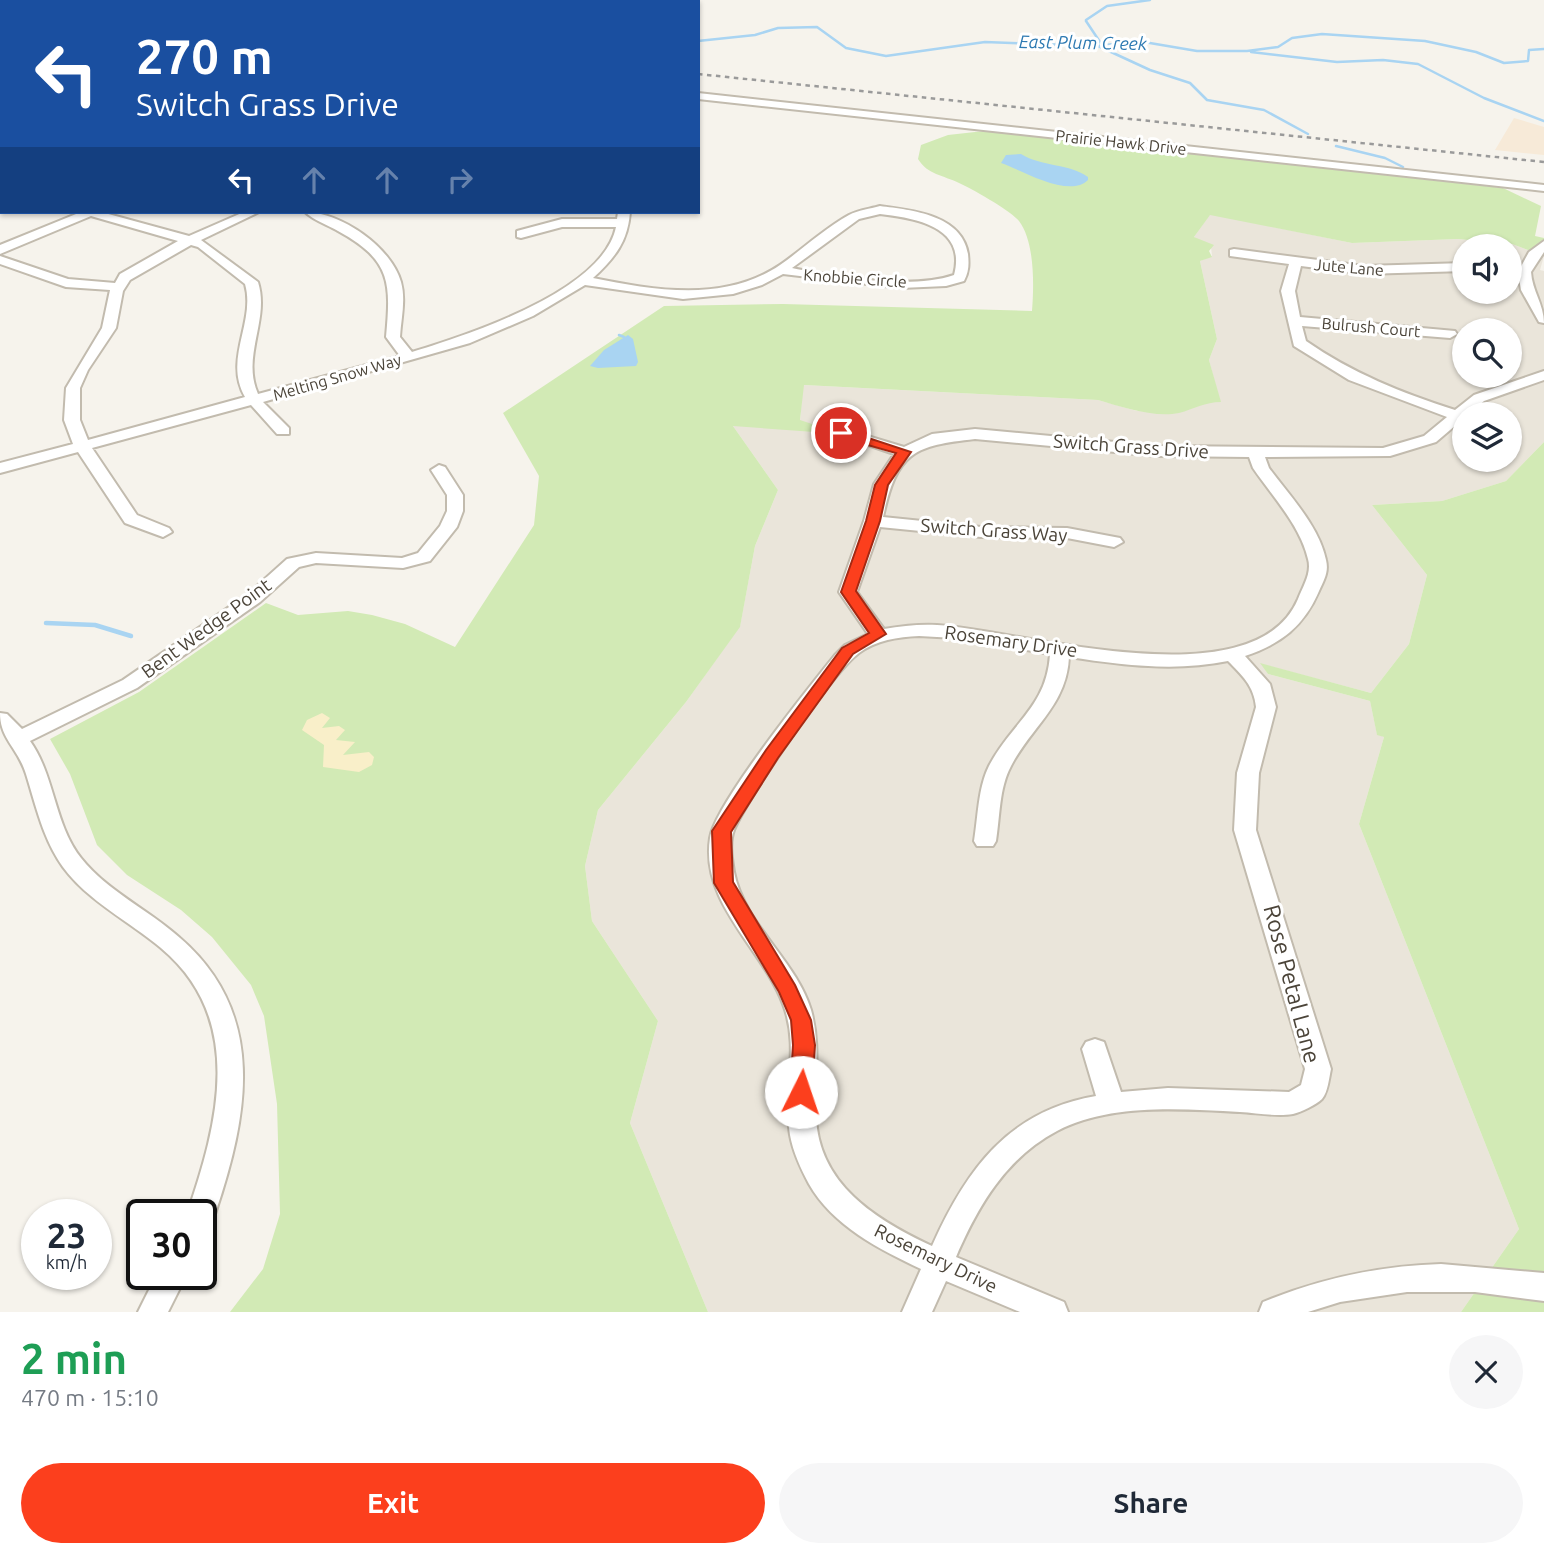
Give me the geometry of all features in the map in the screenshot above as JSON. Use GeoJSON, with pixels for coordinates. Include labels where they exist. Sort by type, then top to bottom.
{"type":"FeatureCollection","features":[{"type":"Feature","properties":{"kind":"street","name":"Prairie Hawk Drive"},"geometry":{"type":"LineString","coordinates":[[700,96],[1544,188]]}},
{"type":"Feature","properties":{"kind":"street","name":"Knobbie Circle"},"geometry":{"type":"LineString","coordinates":[[871,210],[905,214],[942,225],[957,236],[962,249],[962,274],[955,281],[947,283],[820,279],[781,270],[855,216],[871,210]]}},
{"type":"Feature","properties":{"kind":"street"},"geometry":{"type":"LineString","coordinates":[[0,250],[85,214]]}},
{"type":"Feature","properties":{"kind":"street"},"geometry":{"type":"LineString","coordinates":[[97,214],[202,244],[242,273],[255,293],[241,371],[247,390],[283,431]]}},
{"type":"Feature","properties":{"kind":"street"},"geometry":{"type":"LineString","coordinates":[[163,531],[131,519],[82,446],[72,420],[73,388],[80,369],[109,328],[117,287],[135,269],[190,240],[248,214]]}},
{"type":"Feature","properties":{"kind":"street"},"geometry":{"type":"LineString","coordinates":[[315,214],[363,241],[389,265],[396,297],[393,337],[408,357]]}},
{"type":"Feature","properties":{"kind":"street"},"geometry":{"type":"LineString","coordinates":[[521,234],[562,223],[624,218]]}},
{"type":"Feature","properties":{"kind":"street","name":"Melting Snow Way"},"geometry":{"type":"LineString","coordinates":[[0,468],[408,357],[513,320],[581,280],[610,253],[624,218]]}},
{"type":"Feature","properties":{"kind":"street"},"geometry":{"type":"LineString","coordinates":[[1522,267],[1539,249]]}},
{"type":"Feature","properties":{"kind":"street","name":"Jute Lane"},"geometry":{"type":"LineString","coordinates":[[1234,253],[1364,270],[1452,267]]}},
{"type":"Feature","properties":{"kind":"street"},"geometry":{"type":"LineString","coordinates":[[0,260],[66,284],[117,287]]}},
{"type":"Feature","properties":{"kind":"street"},"geometry":{"type":"LineString","coordinates":[[1296,262],[1288,291],[1299,343],[1324,361],[1376,388],[1452,414]]}},
{"type":"Feature","properties":{"kind":"street"},"geometry":{"type":"LineString","coordinates":[[581,280],[652,294],[693,296],[735,291],[765,280],[781,270]]}},
{"type":"Feature","properties":{"kind":"street"},"geometry":{"type":"LineString","coordinates":[[1522,280],[1544,319]]}},
{"type":"Feature","properties":{"kind":"street","name":"Bulrush Court"},"geometry":{"type":"LineString","coordinates":[[1293,321],[1450,334]]}},
{"type":"Feature","properties":{"kind":"street"},"geometry":{"type":"LineString","coordinates":[[1302,367],[1324,361]]}},
{"type":"Feature","properties":{"kind":"street","name":"Switch Grass Drive"},"geometry":{"type":"LineString","coordinates":[[1473,402],[1544,375]]}},
{"type":"Feature","properties":{"kind":"street","name":"Switch Grass Drive"},"geometry":{"type":"LineString","coordinates":[[905,452],[932,439],[975,434],[1158,451],[1384,453],[1430,439],[1452,418]]}},
{"type":"Feature","properties":{"kind":"street"},"geometry":{"type":"LineString","coordinates":[[841,433],[905,452],[895,462],[881,485],[873,521],[848,592],[878,634]]}},
{"type":"Feature","properties":{"kind":"street","name":"Rosemary Drive"},"geometry":{"type":"LineString","coordinates":[[1052,1312],[889,1238],[841,1205],[821,1179],[807,1152],[801,1124],[804,1045],[801,1020],[788,990],[724,883],[722,831],[772,754],[847,651],[878,634],[940,630],[1161,662],[1233,655],[1272,638],[1293,623],[1319,570],[1314,548],[1261,468],[1256,453]]}},
{"type":"Feature","properties":{"kind":"street","name":"Bent Wedge Point"},"geometry":{"type":"LineString","coordinates":[[19,738],[130,684],[254,598],[293,563],[316,558],[403,563],[424,557],[447,527],[455,510],[455,495],[439,470]]}},
{"type":"Feature","properties":{"kind":"street","name":"Switch Grass Way"},"geometry":{"type":"LineString","coordinates":[[873,521],[981,532],[1067,533],[1114,542]]}},
{"type":"Feature","properties":{"kind":"street"},"geometry":{"type":"LineString","coordinates":[[985,841],[999,768],[1051,699],[1060,670],[1060,648]]}},
{"type":"Feature","properties":{"kind":"street","name":"Rose Petal Lane"},"geometry":{"type":"LineString","coordinates":[[917,1312],[986,1174],[1011,1146],[1059,1116],[1111,1103],[1292,1103],[1313,1091],[1318,1069],[1245,830],[1244,790],[1268,712],[1264,694],[1250,670],[1233,655]]}},
{"type":"Feature","properties":{"kind":"street"},"geometry":{"type":"LineString","coordinates":[[0,719],[19,738],[36,767],[58,838],[69,859],[97,888],[192,962],[206,982],[223,1020],[231,1068],[229,1122],[207,1199]]}},
{"type":"Feature","properties":{"kind":"street"},"geometry":{"type":"LineString","coordinates":[[1095,1049],[1111,1103]]}},
{"type":"Feature","properties":{"kind":"street"},"geometry":{"type":"LineString","coordinates":[[1275,1312],[1328,1291],[1391,1279],[1458,1276],[1544,1287]]}},
{"type":"Feature","properties":{"kind":"street"},"geometry":{"type":"LineString","coordinates":[[153,1312],[164,1290]]}},
{"type":"Feature","properties":{"kind":"shaded area"},"geometry":{"type":"Polygon","coordinates":[[[1514,118],[1544,127],[1544,155],[1495,150],[1514,118]]]}},
{"type":"Feature","properties":{"kind":"shaded area"},"geometry":{"type":"Polygon","coordinates":[[[1210,214],[1352,243],[1452,239],[1452,304],[1522,304],[1522,248],[1544,256],[1540,270],[1544,271],[1544,442],[1522,465],[1522,402],[1452,402],[1452,472],[1515,472],[1506,481],[1442,501],[1372,505],[1427,575],[1409,644],[1371,693],[1262,664],[1268,674],[1370,701],[1377,734],[1384,737],[1359,824],[1519,1229],[1461,1312],[708,1312],[630,1123],[658,1021],[592,921],[585,866],[598,810],[686,702],[740,626],[755,546],[778,490],[733,426],[800,421],[803,385],[1098,400],[1137,411],[1176,413],[1210,402],[1220,402],[1209,360],[1217,339],[1200,261],[1212,256],[1211,247],[1194,237],[1210,214]]]}},
{"type":"Feature","properties":{"kind":"green space"},"geometry":{"type":"Polygon","coordinates":[[[984,131],[1503,188],[1541,206],[1535,236],[1544,238],[1544,256],[1522,248],[1522,234],[1452,234],[1452,239],[1352,243],[1210,215],[1194,237],[1214,245],[1209,251],[1212,257],[1200,261],[1217,339],[1209,360],[1221,402],[1205,404],[1179,413],[1159,414],[1098,400],[804,385],[800,420],[818,426],[814,432],[733,426],[778,490],[755,546],[740,627],[686,702],[598,810],[585,866],[592,921],[658,1021],[630,1123],[708,1312],[230,1312],[263,1269],[280,1214],[277,1104],[264,1016],[251,985],[212,937],[181,910],[127,875],[97,845],[70,774],[50,739],[139,692],[266,603],[298,615],[348,611],[372,615],[405,624],[455,647],[534,525],[539,476],[503,413],[664,306],[783,304],[1032,311],[1031,252],[1019,221],[981,195],[931,172],[918,159],[921,145],[948,135],[984,131]]]}},
{"type":"Feature","properties":{"kind":"green space"},"geometry":{"type":"Polygon","coordinates":[[[1544,442],[1544,1312],[1461,1312],[1519,1229],[1359,824],[1384,737],[1377,735],[1370,701],[1268,674],[1260,663],[1371,693],[1409,644],[1427,575],[1372,505],[1442,501],[1506,481],[1515,472],[1522,472],[1522,465],[1544,442]]]}},
{"type":"Feature","properties":{"kind":"sand"},"geometry":{"type":"Polygon","coordinates":[[[322,713],[330,718],[322,728],[339,726],[345,730],[336,740],[355,742],[343,755],[369,752],[374,757],[372,765],[359,772],[323,767],[324,745],[302,730],[307,720],[322,713]]]}},
{"type":"Feature","properties":{"kind":"water"},"geometry":{"type":"Polygon","coordinates":[[[1021,154],[1072,169],[1088,177],[1088,180],[1080,185],[1058,185],[1001,163],[1006,155],[1021,154]]]}},
{"type":"Feature","properties":{"kind":"water"},"geometry":{"type":"Polygon","coordinates":[[[628,335],[633,339],[638,362],[636,366],[590,366],[604,350],[628,335]]]}},
{"type":"Feature","properties":{"kind":"waterway","name":"East Plum Creek"},"geometry":{"type":"LineString","coordinates":[[172,0],[190,0]]}},
{"type":"Feature","properties":{"kind":"waterway"},"geometry":{"type":"LineString","coordinates":[[1086,20],[1107,6],[1150,0]]}},
{"type":"Feature","properties":{"kind":"waterway"},"geometry":{"type":"LineString","coordinates":[[1086,21],[1102,45]]}},
{"type":"Feature","properties":{"kind":"waterway","name":"East Plum Creek"},"geometry":{"type":"LineString","coordinates":[[700,41],[755,35],[778,28],[817,27],[846,48],[886,56],[985,42],[1097,46],[1138,41],[1197,51],[1247,51],[1278,47],[1292,38],[1322,34],[1425,41],[1476,52],[1504,63],[1528,61],[1529,50],[1544,49]]}},
{"type":"Feature","properties":{"kind":"waterway"},"geometry":{"type":"LineString","coordinates":[[1098,46],[1150,70],[1190,83],[1207,100],[1264,110],[1308,134]]}},
{"type":"Feature","properties":{"kind":"waterway"},"geometry":{"type":"LineString","coordinates":[[1251,52],[1337,62],[1383,60],[1418,64],[1484,98],[1544,121]]}},
{"type":"Feature","properties":{"kind":"waterway"},"geometry":{"type":"LineString","coordinates":[[1336,146],[1385,158],[1403,167]]}},
{"type":"Feature","properties":{"kind":"waterway"},"geometry":{"type":"LineString","coordinates":[[619,335],[624,337]]}},
{"type":"Feature","properties":{"kind":"waterway"},"geometry":{"type":"LineString","coordinates":[[46,623],[95,625],[131,636]]}},
{"type":"Feature","properties":{"kind":"railway"},"geometry":{"type":"LineString","coordinates":[[700,74],[1544,162]]}},
{"type":"Feature","properties":{"kind":"route"},"geometry":{"type":"LineString","coordinates":[[801,1092],[804,1045],[801,1020],[788,990],[724,883],[722,831],[772,754],[847,651],[878,634],[848,592],[873,521],[881,485],[895,462],[905,452],[841,433]]}}]}
